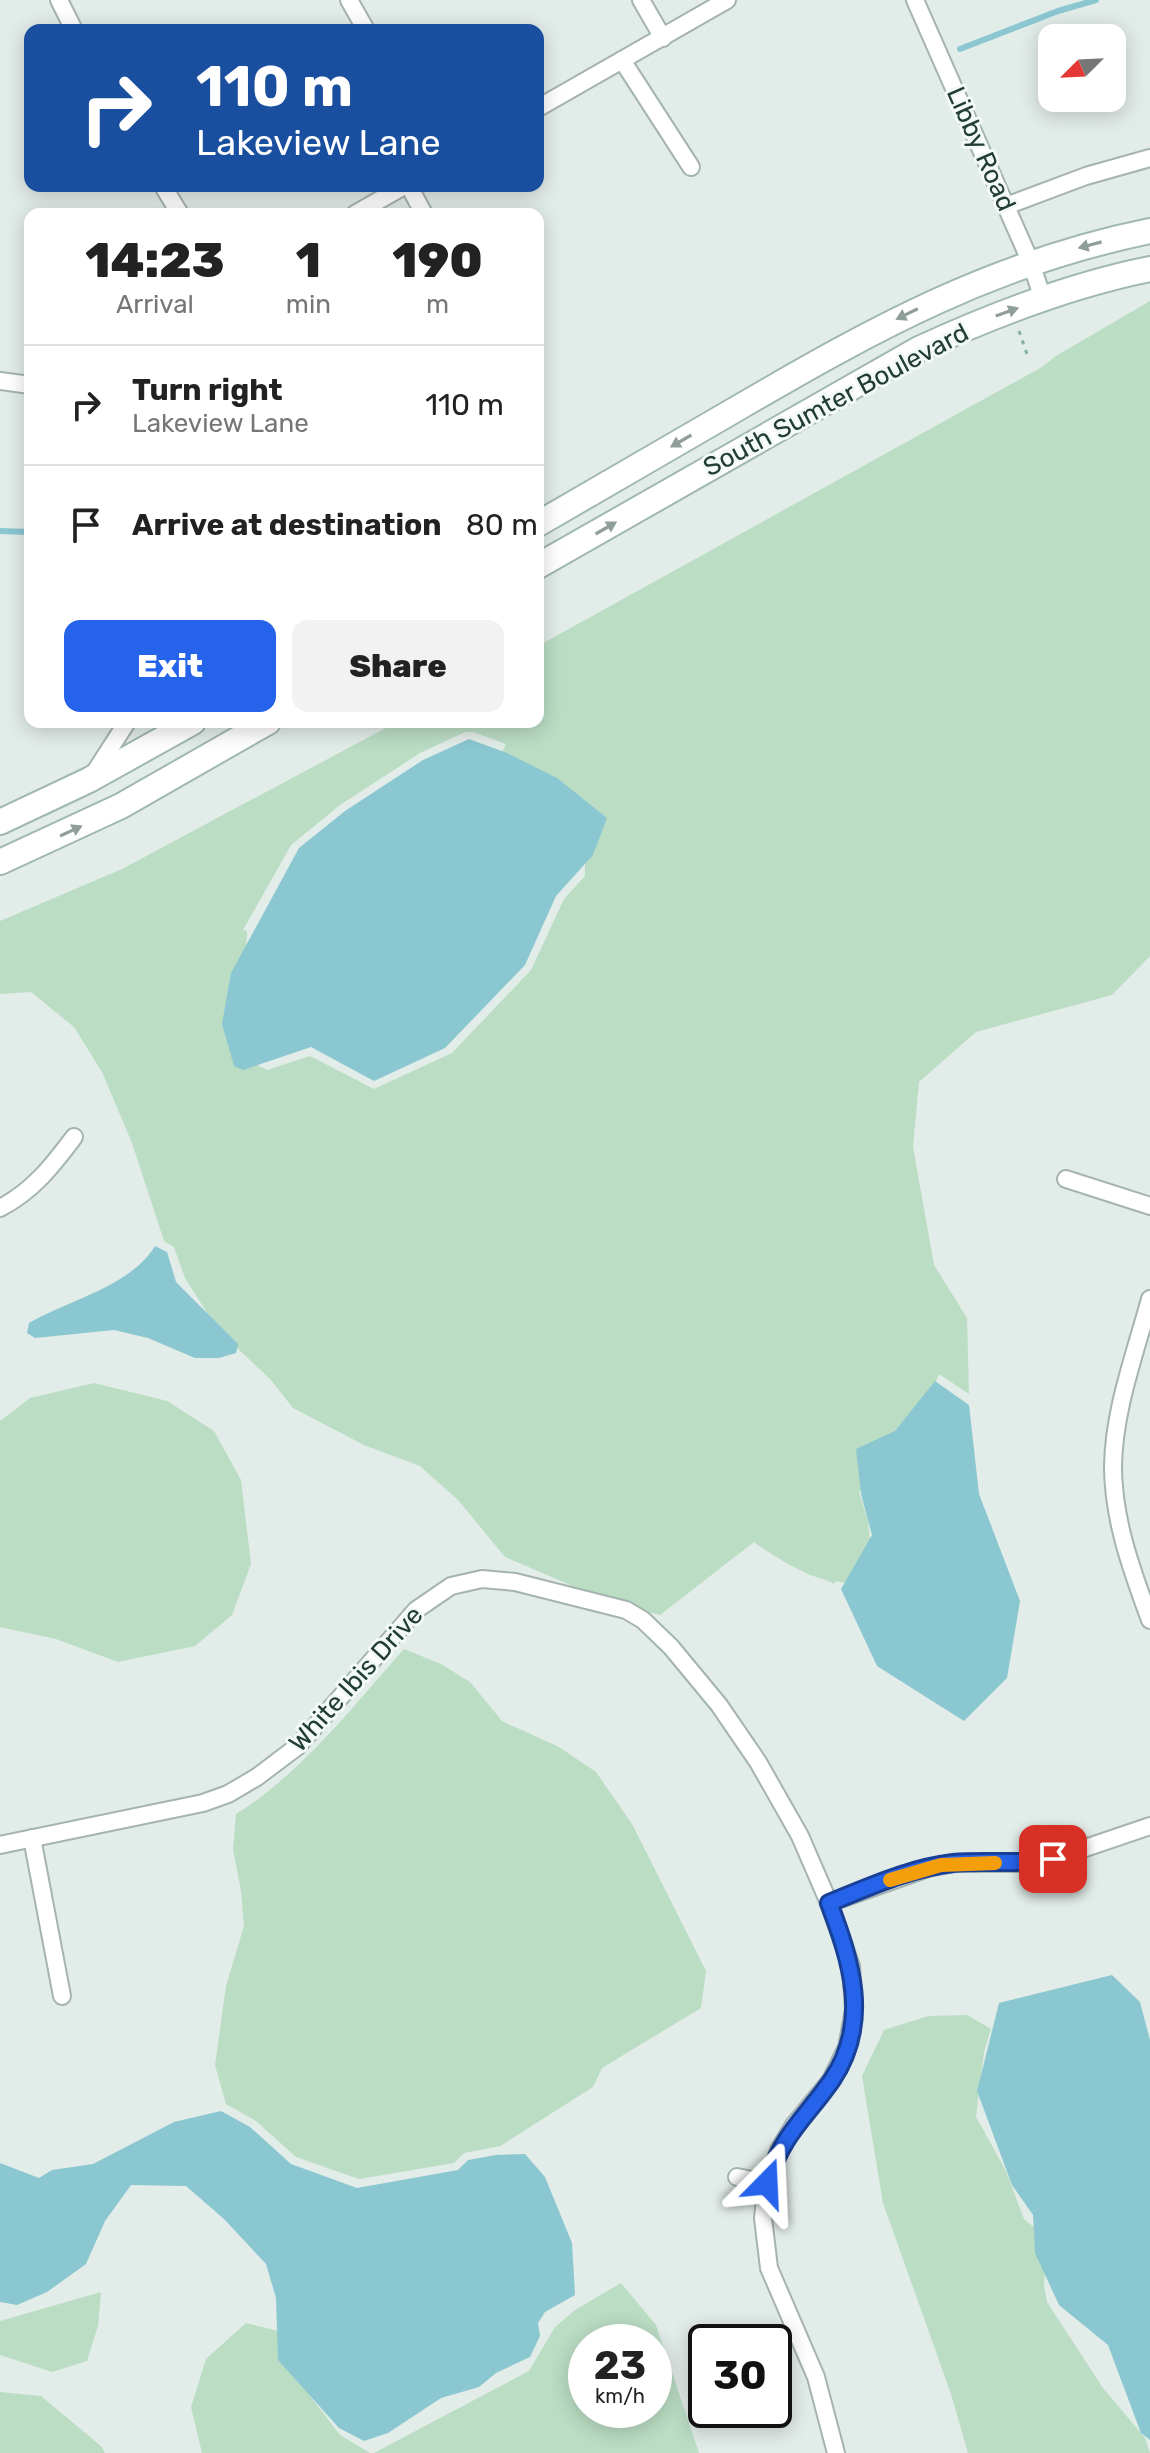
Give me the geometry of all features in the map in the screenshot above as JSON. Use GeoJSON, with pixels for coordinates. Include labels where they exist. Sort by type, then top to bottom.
{"type":"FeatureCollection","features":[{"type":"Feature","properties":{"kind":"main road","name":"South Sumter Boulevard"},"geometry":{"type":"LineString","coordinates":[[544,521],[871,331],[946,296],[1031,263],[1150,231]]}},
{"type":"Feature","properties":{"kind":"main road","name":"South Sumter Boulevard"},"geometry":{"type":"LineString","coordinates":[[544,563],[890,365],[948,336],[1043,299],[1150,269]]}},
{"type":"Feature","properties":{"kind":"main road"},"geometry":{"type":"LineString","coordinates":[[0,822],[89,780],[182,728]]}},
{"type":"Feature","properties":{"kind":"main road"},"geometry":{"type":"LineString","coordinates":[[0,862],[108,812],[257,728]]}},
{"type":"Feature","properties":{"kind":"street"},"geometry":{"type":"LineString","coordinates":[[59,0],[71,24]]}},
{"type":"Feature","properties":{"kind":"street"},"geometry":{"type":"LineString","coordinates":[[349,0],[363,24]]}},
{"type":"Feature","properties":{"kind":"street"},"geometry":{"type":"LineString","coordinates":[[641,0],[663,38]]}},
{"type":"Feature","properties":{"kind":"street"},"geometry":{"type":"LineString","coordinates":[[544,105],[727,0]]}},
{"type":"Feature","properties":{"kind":"street","name":"Libby Road"},"geometry":{"type":"LineString","coordinates":[[915,0],[1031,263],[1043,299]]}},
{"type":"Feature","properties":{"kind":"street"},"geometry":{"type":"LineString","coordinates":[[622,60],[691,167]]}},
{"type":"Feature","properties":{"kind":"street"},"geometry":{"type":"LineString","coordinates":[[1006,206],[1086,176],[1150,158]]}},
{"type":"Feature","properties":{"kind":"street"},"geometry":{"type":"LineString","coordinates":[[366,208],[396,192]]}},
{"type":"Feature","properties":{"kind":"street"},"geometry":{"type":"LineString","coordinates":[[0,381],[24,384]]}},
{"type":"Feature","properties":{"kind":"street"},"geometry":{"type":"LineString","coordinates":[[89,780],[123,728]]}},
{"type":"Feature","properties":{"kind":"street"},"geometry":{"type":"LineString","coordinates":[[0,1208],[41,1179],[74,1137]]}},
{"type":"Feature","properties":{"kind":"street"},"geometry":{"type":"LineString","coordinates":[[1066,1179],[1150,1206]]}},
{"type":"Feature","properties":{"kind":"street"},"geometry":{"type":"LineString","coordinates":[[1150,1299],[1121,1402],[1113,1467],[1124,1545],[1150,1620]]}},
{"type":"Feature","properties":{"kind":"street","name":"White Ibis Drive"},"geometry":{"type":"LineString","coordinates":[[0,1845],[180,1809],[215,1799],[243,1786],[298,1746],[428,1600],[451,1586],[498,1580],[613,1605],[635,1615],[653,1629],[690,1669],[758,1762],[800,1836],[829,1903],[851,1966],[854,1988],[852,2029],[841,2065],[787,2135],[767,2183],[763,2218],[769,2268],[816,2377],[836,2453]]}},
{"type":"Feature","properties":{"kind":"street"},"geometry":{"type":"LineString","coordinates":[[829,1903],[928,1868],[955,1863],[1022,1863],[1053,1859],[1150,1826]]}},
{"type":"Feature","properties":{"kind":"street"},"geometry":{"type":"LineString","coordinates":[[32,1838],[62,1996]]}},
{"type":"Feature","properties":{"kind":"street"},"geometry":{"type":"LineString","coordinates":[[737,2177],[767,2183]]}},
{"type":"Feature","properties":{"kind":"path"},"geometry":{"type":"LineString","coordinates":[[1011,311],[1027,354]]}},
{"type":"Feature","properties":{"kind":"green space"},"geometry":{"type":"Polygon","coordinates":[[[1150,301],[1150,956],[1112,995],[976,1032],[919,1082],[913,1147],[934,1265],[967,1318],[969,1394],[939,1374],[932,1392],[859,1492],[868,1521],[872,1556],[845,1583],[836,1581],[834,1584],[796,1568],[754,1542],[660,1615],[610,1602],[505,1557],[459,1501],[420,1466],[364,1445],[293,1408],[271,1380],[218,1330],[185,1278],[174,1247],[164,1241],[132,1143],[102,1072],[74,1027],[31,992],[0,994],[0,921],[122,869],[386,728],[544,728],[544,643],[1042,367],[1150,301]],[[465,732],[420,753],[340,805],[291,845],[243,930],[247,931],[242,1057],[267,1070],[310,1056],[374,1089],[452,1053],[531,970],[564,899],[585,876],[585,863],[502,752],[506,744],[465,732]]]}},
{"type":"Feature","properties":{"kind":"green space"},"geometry":{"type":"Polygon","coordinates":[[[94,1383],[167,1401],[214,1431],[241,1480],[251,1564],[232,1615],[195,1646],[118,1662],[56,1639],[0,1627],[0,1421],[30,1398],[94,1383]]]}},
{"type":"Feature","properties":{"kind":"green space"},"geometry":{"type":"Polygon","coordinates":[[[404,1649],[441,1664],[470,1682],[502,1721],[559,1747],[596,1772],[632,1824],[706,1971],[701,2008],[602,2068],[593,2087],[500,2146],[464,2153],[454,2163],[359,2179],[296,2157],[256,2121],[226,2104],[215,2065],[226,1986],[244,1926],[233,1849],[236,1814],[305,1759],[404,1649]]]}},
{"type":"Feature","properties":{"kind":"green space"},"geometry":{"type":"Polygon","coordinates":[[[967,2015],[991,2029],[984,2052],[976,2117],[1006,2171],[1024,2219],[1047,2238],[1044,2286],[1047,2302],[1103,2388],[1145,2438],[1150,2453],[968,2453],[951,2394],[883,2203],[862,2076],[884,2030],[928,2016],[967,2015]]]}},
{"type":"Feature","properties":{"kind":"green space"},"geometry":{"type":"Polygon","coordinates":[[[621,2283],[655,2324],[568,2324],[568,2428],[672,2428],[672,2373],[688,2428],[699,2453],[374,2453],[529,2371],[555,2327],[575,2310],[621,2283]]]}},
{"type":"Feature","properties":{"kind":"green space"},"geometry":{"type":"Polygon","coordinates":[[[101,2292],[98,2326],[87,2361],[52,2372],[0,2355],[0,2321],[101,2292]]]}},
{"type":"Feature","properties":{"kind":"green space"},"geometry":{"type":"Polygon","coordinates":[[[246,2323],[286,2333],[295,2376],[340,2435],[370,2453],[202,2453],[191,2407],[206,2359],[246,2323]]]}},
{"type":"Feature","properties":{"kind":"green space"},"geometry":{"type":"Polygon","coordinates":[[[0,2392],[41,2396],[102,2447],[105,2453],[0,2453],[0,2392]]]}},
{"type":"Feature","properties":{"kind":"water"},"geometry":{"type":"Polygon","coordinates":[[[469,739],[507,753],[557,778],[607,818],[593,855],[556,896],[525,965],[445,1048],[374,1081],[311,1047],[243,1070],[234,1066],[222,1024],[231,973],[299,848],[345,811],[423,760],[469,739]]]}},
{"type":"Feature","properties":{"kind":"water"},"geometry":{"type":"Polygon","coordinates":[[[155,1246],[167,1252],[176,1282],[238,1344],[236,1353],[219,1358],[195,1358],[148,1338],[114,1330],[35,1338],[27,1333],[29,1323],[131,1272],[155,1246]]]}},
{"type":"Feature","properties":{"kind":"water"},"geometry":{"type":"Polygon","coordinates":[[[935,1381],[969,1405],[979,1494],[1020,1601],[1007,1678],[964,1721],[877,1666],[841,1589],[872,1535],[861,1494],[856,1449],[895,1431],[935,1381]]]}},
{"type":"Feature","properties":{"kind":"water"},"geometry":{"type":"Polygon","coordinates":[[[1112,1975],[1140,2002],[1150,2040],[1150,2440],[1141,2433],[1108,2345],[1059,2305],[1035,2253],[1033,2215],[1012,2185],[977,2091],[999,2003],[1112,1975]]]}},
{"type":"Feature","properties":{"kind":"water"},"geometry":{"type":"Polygon","coordinates":[[[221,2111],[250,2127],[291,2164],[357,2188],[458,2170],[468,2160],[525,2154],[545,2177],[572,2243],[575,2295],[545,2312],[538,2323],[540,2336],[530,2357],[496,2373],[479,2387],[441,2398],[388,2433],[364,2441],[339,2428],[278,2360],[276,2298],[266,2264],[224,2219],[186,2186],[131,2185],[105,2221],[86,2264],[47,2292],[17,2305],[0,2302],[0,2163],[39,2178],[52,2170],[93,2164],[174,2122],[221,2111]]]}},
{"type":"Feature","properties":{"kind":"waterway"},"geometry":{"type":"LineString","coordinates":[[960,49],[1058,11],[1096,0]]}},
{"type":"Feature","properties":{"kind":"waterway"},"geometry":{"type":"LineString","coordinates":[[0,531],[24,532]]}},
{"type":"Feature","properties":{"kind":"slow traffic"},"geometry":{"type":"LineString","coordinates":[[890,1880],[912,1871],[941,1865],[995,1863]]}},
{"type":"Feature","properties":{"kind":"route"},"geometry":{"type":"LineString","coordinates":[[767,2183],[787,2135],[841,2065],[852,2029],[854,1988],[851,1966],[829,1903],[912,1871],[955,1863],[1034,1863],[1053,1859]]}}]}
